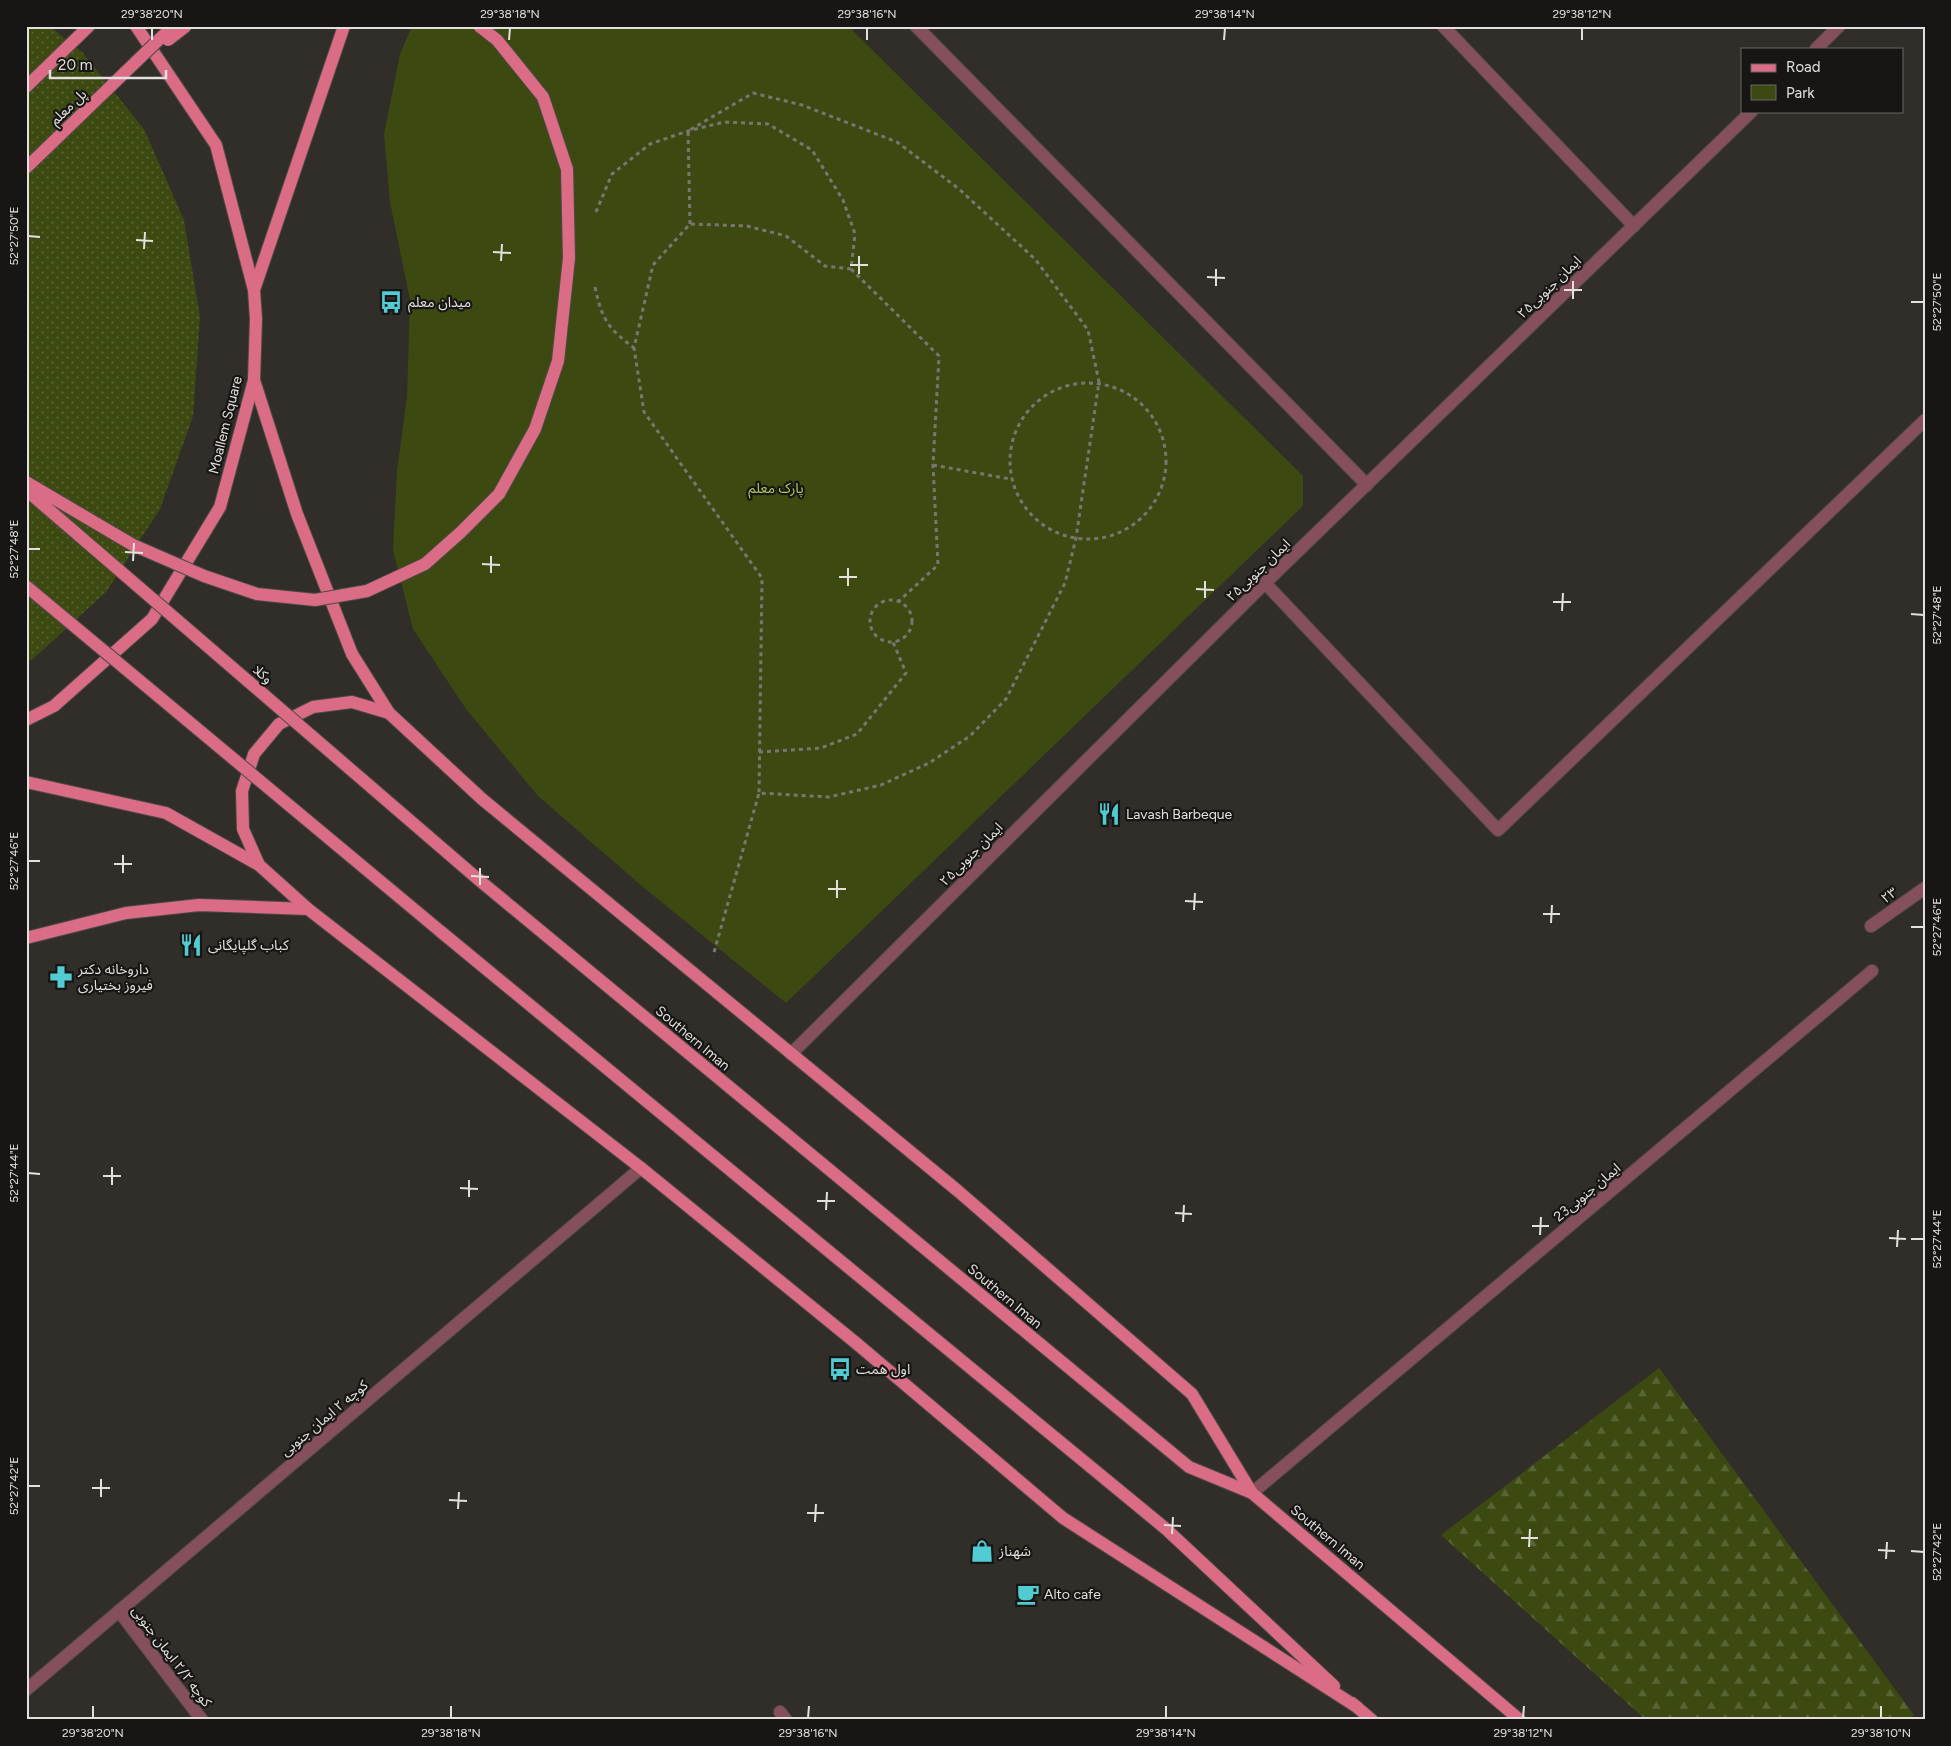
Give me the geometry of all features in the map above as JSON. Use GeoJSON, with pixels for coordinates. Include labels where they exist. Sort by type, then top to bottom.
{"type":"FeatureCollection","features":[{"type":"Feature","properties":{"kind":"main road"},"geometry":{"type":"LineString","coordinates":[[26,87],[89,26]]}},
{"type":"Feature","properties":{"kind":"main road","name":"Moallem Square"},"geometry":{"type":"LineString","coordinates":[[26,720],[54,706],[152,619],[220,507],[254,380],[256,319],[254,290],[216,145],[136,26]]}},
{"type":"Feature","properties":{"kind":"main road","name":"پل معلم"},"geometry":{"type":"LineString","coordinates":[[26,168],[173,26]]}},
{"type":"Feature","properties":{"kind":"main road"},"geometry":{"type":"LineString","coordinates":[[122,75],[186,26]]}},
{"type":"Feature","properties":{"kind":"main road"},"geometry":{"type":"LineString","coordinates":[[254,290],[344,26]]}},
{"type":"Feature","properties":{"kind":"main road"},"geometry":{"type":"LineString","coordinates":[[26,482],[133,545],[204,576],[257,594],[316,600],[367,591],[425,564],[468,526],[499,494],[535,429],[558,361],[569,258],[567,169],[543,97],[496,40],[479,26]]}},
{"type":"Feature","properties":{"kind":"main road"},"geometry":{"type":"LineString","coordinates":[[254,380],[297,514],[352,654],[389,712],[482,799],[958,1191],[1192,1394],[1252,1493]]}},
{"type":"Feature","properties":{"kind":"main road","name":"وکلا"},"geometry":{"type":"LineString","coordinates":[[26,490],[479,880]]}},
{"type":"Feature","properties":{"kind":"main road"},"geometry":{"type":"LineString","coordinates":[[26,586],[440,931],[1166,1528],[1372,1720]]}},
{"type":"Feature","properties":{"kind":"main road"},"geometry":{"type":"LineString","coordinates":[[259,865],[243,830],[242,791],[254,754],[279,724],[313,706],[352,702],[389,712]]}},
{"type":"Feature","properties":{"kind":"main road"},"geometry":{"type":"LineString","coordinates":[[26,782],[166,813],[259,865],[308,909],[641,1168],[856,1343],[1063,1518],[1357,1707]]}},
{"type":"Feature","properties":{"kind":"main road","name":"Southern Iman"},"geometry":{"type":"LineString","coordinates":[[479,880],[1189,1468],[1252,1493],[1520,1720]]}},
{"type":"Feature","properties":{"kind":"main road"},"geometry":{"type":"LineString","coordinates":[[26,938],[126,913],[199,905],[308,909]]}},
{"type":"Feature","properties":{"kind":"street"},"geometry":{"type":"LineString","coordinates":[[916,26],[1367,485]]}},
{"type":"Feature","properties":{"kind":"street"},"geometry":{"type":"LineString","coordinates":[[1443,26],[1634,226]]}},
{"type":"Feature","properties":{"kind":"street"},"geometry":{"type":"LineString","coordinates":[[1817,48],[1839,26]]}},
{"type":"Feature","properties":{"kind":"street","name":"ایمان جنوبی۲۵"},"geometry":{"type":"LineString","coordinates":[[791,1054],[1265,584],[1751,112]]}},
{"type":"Feature","properties":{"kind":"street"},"geometry":{"type":"LineString","coordinates":[[1265,584],[1498,830],[1925,420]]}},
{"type":"Feature","properties":{"kind":"street","name":"۲۳"},"geometry":{"type":"LineString","coordinates":[[1871,926],[1925,888]]}},
{"type":"Feature","properties":{"kind":"street","name":"23ایمان جنوبی"},"geometry":{"type":"LineString","coordinates":[[1252,1493],[1872,971]]}},
{"type":"Feature","properties":{"kind":"street","name":"کوچه ۲ ایمان جنوبی"},"geometry":{"type":"LineString","coordinates":[[26,1690],[641,1168]]}},
{"type":"Feature","properties":{"kind":"street","name":"کوچه ۲/۲ ایمان جنوبی"},"geometry":{"type":"LineString","coordinates":[[119,1611],[202,1720]]}},
{"type":"Feature","properties":{"kind":"path"},"geometry":{"type":"LineString","coordinates":[[688,131],[753,93],[802,105],[896,142],[959,189],[1035,260],[1088,330],[1099,382],[1076,538],[1064,583],[1006,699],[970,736],[929,763],[880,785],[829,797],[759,793]]}},
{"type":"Feature","properties":{"kind":"path"},"geometry":{"type":"LineString","coordinates":[[595,214],[612,174],[650,144],[688,131],[724,122],[768,124],[812,150],[843,200],[855,234],[851,269]]}},
{"type":"Feature","properties":{"kind":"path"},"geometry":{"type":"LineString","coordinates":[[688,131],[690,224],[653,265],[634,348],[644,412],[762,578],[759,793],[705,983]]}},
{"type":"Feature","properties":{"kind":"path"},"geometry":{"type":"LineString","coordinates":[[690,224],[747,226],[786,236],[825,266],[851,269],[939,356],[933,465],[938,565],[899,601]]}},
{"type":"Feature","properties":{"kind":"path"},"geometry":{"type":"LineString","coordinates":[[593,281],[600,309],[613,332],[634,348]]}},
{"type":"Feature","properties":{"kind":"path"},"geometry":{"type":"LineString","coordinates":[[1099,382],[1134,396],[1159,425],[1167,462],[1158,499],[1132,528],[1096,540],[1058,536],[1028,513],[1010,479],[1011,441],[1029,407],[1060,386],[1099,382]]}},
{"type":"Feature","properties":{"kind":"path"},"geometry":{"type":"LineString","coordinates":[[933,465],[1010,479]]}},
{"type":"Feature","properties":{"kind":"path"},"geometry":{"type":"LineString","coordinates":[[888,600],[899,601],[908,608],[912,618],[910,629],[904,638],[893,642],[882,640],[874,633],[870,623],[871,612],[878,604],[888,600]]}},
{"type":"Feature","properties":{"kind":"path"},"geometry":{"type":"LineString","coordinates":[[759,752],[821,748],[857,734],[906,673],[893,642]]}},
{"type":"Feature","properties":{"kind":"green space"},"geometry":{"type":"Polygon","coordinates":[[[26,26],[49,26],[82,52],[144,129],[184,220],[200,317],[193,416],[160,509],[106,592],[33,659],[26,662],[26,26]]]}},
{"type":"Feature","properties":{"kind":"green space","name":"پارک معلم"},"geometry":{"type":"Polygon","coordinates":[[[412,26],[848,26],[1303,476],[1303,506],[786,1003],[643,887],[538,796],[466,709],[413,629],[393,550],[397,471],[407,397],[410,300],[390,202],[384,134],[400,54],[412,26]]]}},
{"type":"Feature","properties":{"kind":"green space"},"geometry":{"type":"Polygon","coordinates":[[[1659,1368],[1914,1715],[1907,1720],[1646,1720],[1441,1535],[1659,1368]]]}},
{"type":"Feature","properties":{"kind":"place","name":"میدان معلم"},"geometry":{"type":"Point","coordinates":[391,302]}},
{"type":"Feature","properties":{"kind":"place","name":"Lavash Barbeque"},"geometry":{"type":"Point","coordinates":[1109,814]}},
{"type":"Feature","properties":{"kind":"place","name":"کباب گلپایگانی"},"geometry":{"type":"Point","coordinates":[191,945]}},
{"type":"Feature","properties":{"kind":"place","name":"داروخانه دکتر فیروز بختیاری"},"geometry":{"type":"Point","coordinates":[61,977]}},
{"type":"Feature","properties":{"kind":"place","name":"اول همت"},"geometry":{"type":"Point","coordinates":[840,1369]}},
{"type":"Feature","properties":{"kind":"place","name":"شهناز"},"geometry":{"type":"Point","coordinates":[982,1551]}},
{"type":"Feature","properties":{"kind":"place","name":"Alto cafe"},"geometry":{"type":"Point","coordinates":[1028,1594]}}]}
